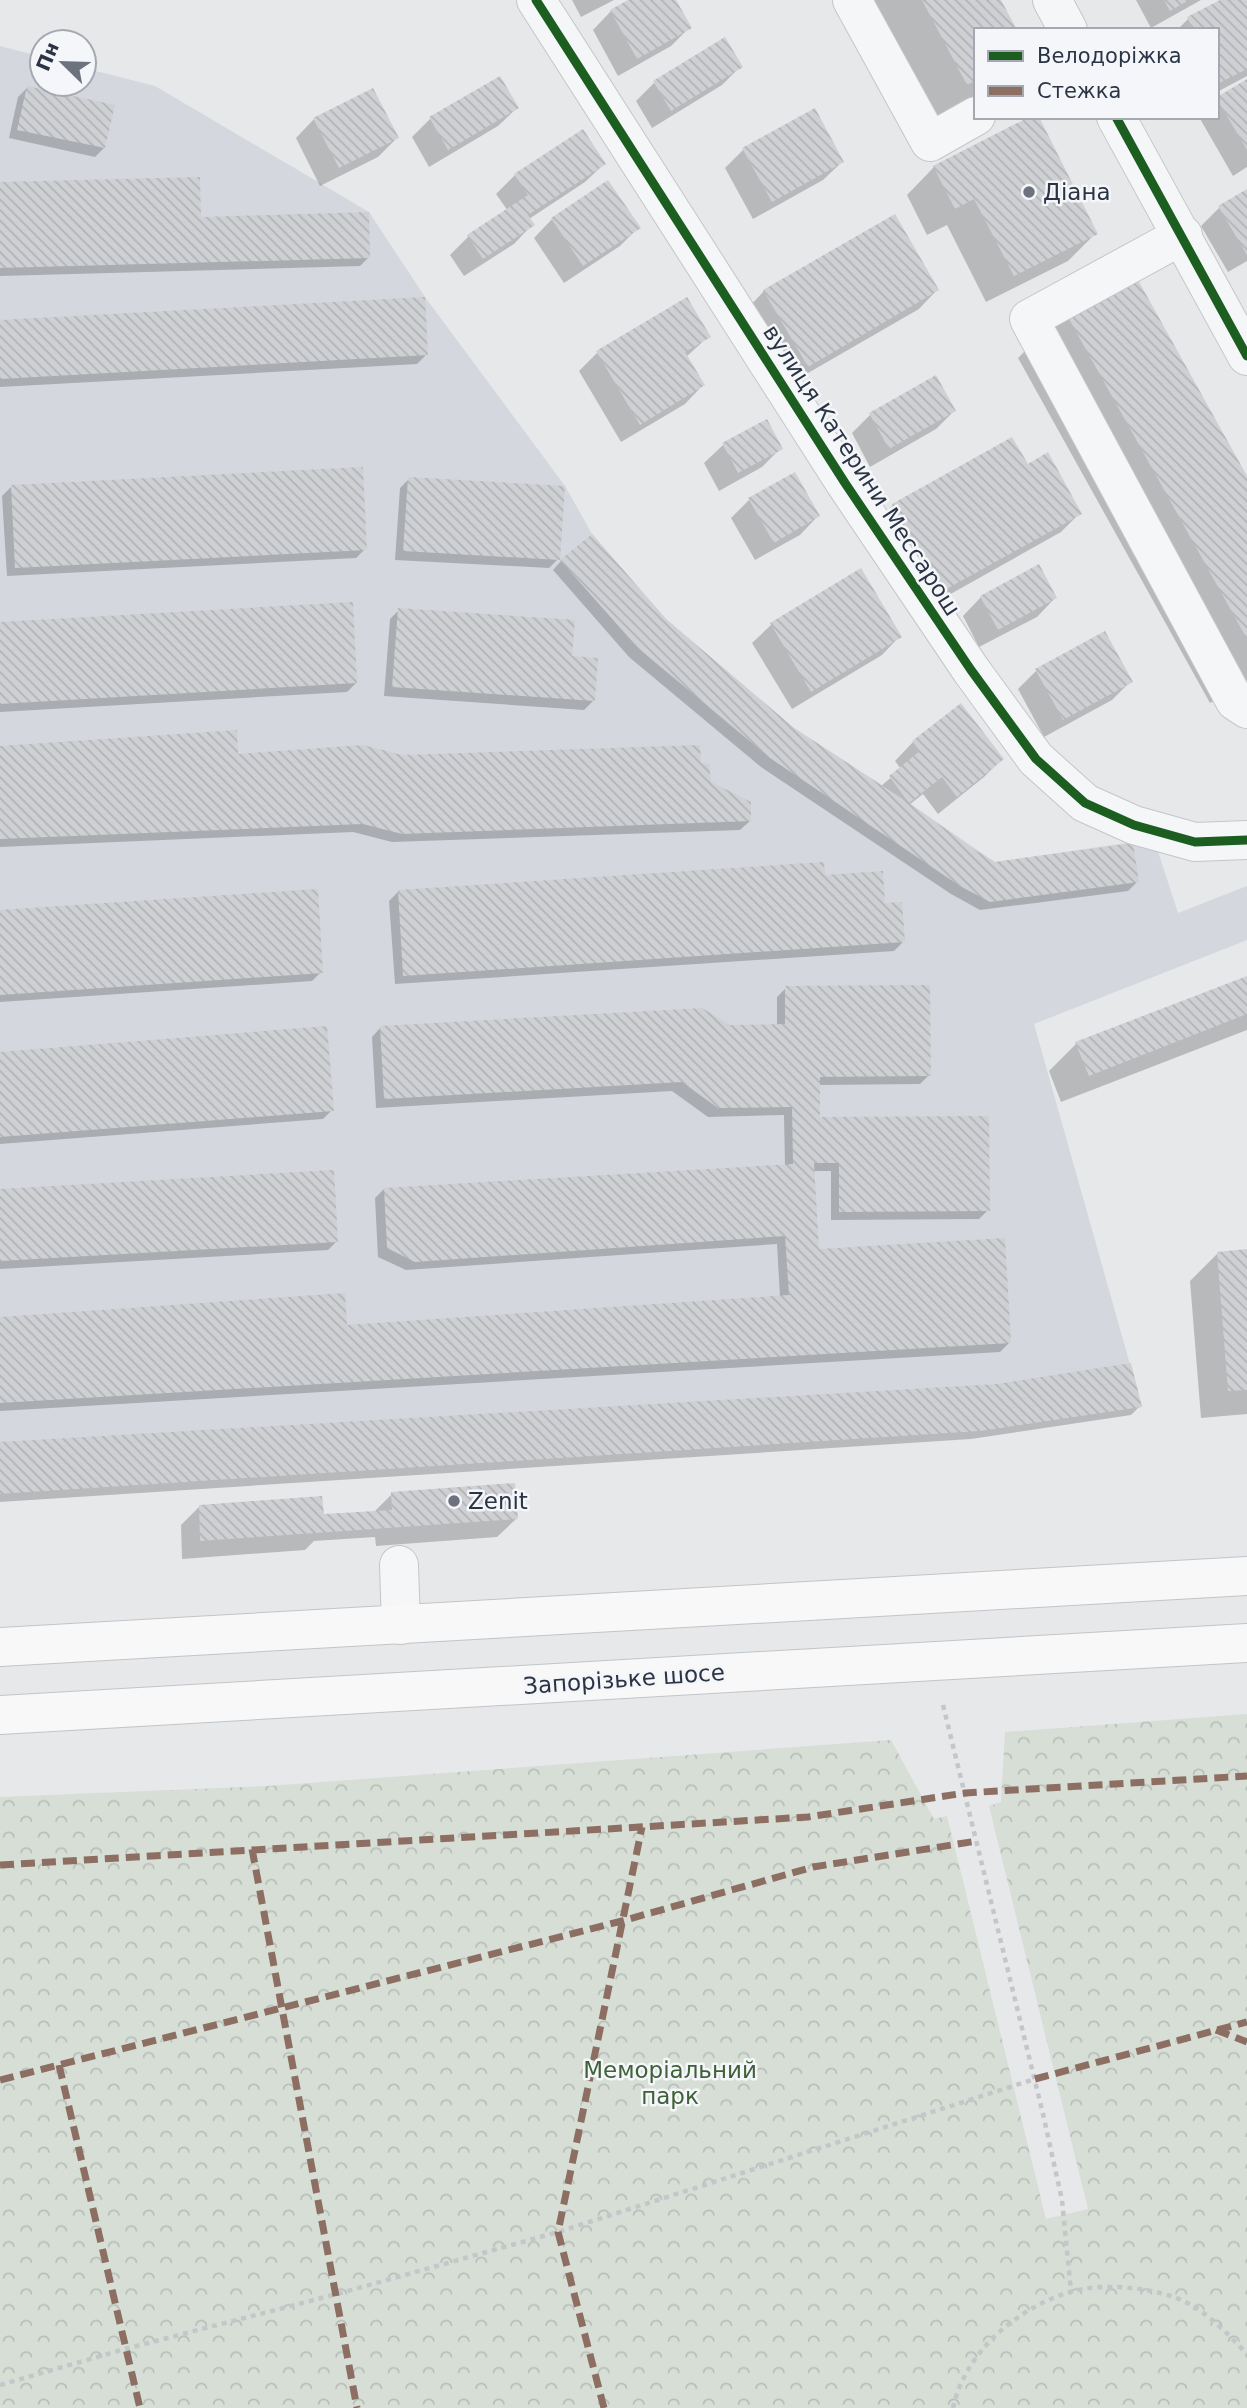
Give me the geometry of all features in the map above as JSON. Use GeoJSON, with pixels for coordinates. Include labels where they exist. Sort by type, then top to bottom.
{"type":"FeatureCollection","features":[{"type":"Feature","properties":{"kind":"main road"},"geometry":{"type":"LineString","coordinates":[[0,1647],[1247,1576]]}},
{"type":"Feature","properties":{"kind":"main road","name":"Запорізьке шосе"},"geometry":{"type":"LineString","coordinates":[[0,1715],[1247,1643]]}},
{"type":"Feature","properties":{"kind":"street","name":"вулиця Катерини Мессарош"},"geometry":{"type":"LineString","coordinates":[[536,0],[845,483],[971,670],[1037,760],[1086,803],[1134,825],[1195,842],[1247,840]]}},
{"type":"Feature","properties":{"kind":"street"},"geometry":{"type":"LineString","coordinates":[[852,0],[930,142],[974,117]]}},
{"type":"Feature","properties":{"kind":"street"},"geometry":{"type":"LineString","coordinates":[[1052,0],[1067,28]]}},
{"type":"Feature","properties":{"kind":"street"},"geometry":{"type":"LineString","coordinates":[[1117,119],[1247,356]]}},
{"type":"Feature","properties":{"kind":"street"},"geometry":{"type":"LineString","coordinates":[[1183,235],[1029,319],[1235,701],[1247,709]]}},
{"type":"Feature","properties":{"kind":"street"},"geometry":{"type":"LineString","coordinates":[[399,1565],[401,1625]]}},
{"type":"Feature","properties":{"kind":"path"},"geometry":{"type":"LineString","coordinates":[[943,1705],[1062,2200],[1071,2291]]}},
{"type":"Feature","properties":{"kind":"path"},"geometry":{"type":"LineString","coordinates":[[0,2385],[125,2348],[337,2294],[558,2232],[1035,2079]]}},
{"type":"Feature","properties":{"kind":"path"},"geometry":{"type":"LineString","coordinates":[[953,2408],[957,2393],[983,2347],[1023,2312],[1071,2291],[1122,2286],[1172,2297],[1217,2322],[1247,2354]]}},
{"type":"Feature","properties":{"kind":"shaded area"},"geometry":{"type":"Polygon","coordinates":[[[0,46],[28,53],[28,98],[98,98],[98,72],[155,86],[369,212],[425,297],[565,486],[592,534],[666,619],[794,728],[995,862],[1154,839],[1178,913],[1247,886],[1247,940],[1034,1024],[1142,1407],[981,1431],[0,1494],[0,46]]]}},
{"type":"Feature","properties":{"kind":"green space","name":"Меморіальний парк"},"geometry":{"type":"Polygon","coordinates":[[[1247,1714],[1247,2408],[0,2408],[0,1797],[268,1786],[891,1740],[934,1819],[947,1816],[1046,2219],[1088,2209],[989,1806],[1001,1802],[1005,1732],[1247,1714]]]}},
{"type":"Feature","properties":{"kind":"building"},"geometry":{"type":"Polygon","coordinates":[[[628,0],[676,0],[692,28],[637,59],[610,10],[628,0]]]}},
{"type":"Feature","properties":{"kind":"building"},"geometry":{"type":"Polygon","coordinates":[[[922,0],[1001,0],[1016,28],[974,28],[974,81],[967,85],[922,0]]]}},
{"type":"Feature","properties":{"kind":"building"},"geometry":{"type":"Polygon","coordinates":[[[1164,0],[1189,0],[1170,11],[1164,0]]]}},
{"type":"Feature","properties":{"kind":"building"},"geometry":{"type":"Polygon","coordinates":[[[1220,0],[1247,0],[1247,69],[1219,83],[1219,28],[1192,28],[1187,17],[1220,0]]]}},
{"type":"Feature","properties":{"kind":"building"},"geometry":{"type":"Polygon","coordinates":[[[725,37],[743,67],[671,111],[653,81],[725,37]]]}},
{"type":"Feature","properties":{"kind":"building"},"geometry":{"type":"Polygon","coordinates":[[[500,76],[519,108],[448,150],[429,117],[500,76]]]}},
{"type":"Feature","properties":{"kind":"building"},"geometry":{"type":"Polygon","coordinates":[[[1247,79],[1247,150],[1219,102],[1219,96],[1247,79]]]}},
{"type":"Feature","properties":{"kind":"building"},"geometry":{"type":"Polygon","coordinates":[[[27,86],[28,98],[83,98],[115,105],[105,148],[17,130],[27,86]]]}},
{"type":"Feature","properties":{"kind":"building"},"geometry":{"type":"Polygon","coordinates":[[[373,88],[399,138],[339,168],[313,118],[373,88]]]}},
{"type":"Feature","properties":{"kind":"building"},"geometry":{"type":"Polygon","coordinates":[[[815,108],[844,162],[772,202],[742,148],[815,108]]]}},
{"type":"Feature","properties":{"kind":"building"},"geometry":{"type":"Polygon","coordinates":[[[1025,119],[1040,119],[1098,234],[1014,276],[974,199],[955,209],[933,166],[1025,119]]]}},
{"type":"Feature","properties":{"kind":"building"},"geometry":{"type":"Polygon","coordinates":[[[583,129],[606,164],[528,215],[535,225],[483,259],[467,235],[528,195],[514,174],[583,129]]]}},
{"type":"Feature","properties":{"kind":"building"},"geometry":{"type":"Polygon","coordinates":[[[200,177],[201,217],[369,212],[370,258],[0,268],[0,182],[200,177]]]}},
{"type":"Feature","properties":{"kind":"building"},"geometry":{"type":"Polygon","coordinates":[[[608,180],[641,228],[583,266],[551,218],[608,180]]]}},
{"type":"Feature","properties":{"kind":"building"},"geometry":{"type":"Polygon","coordinates":[[[1247,189],[1247,255],[1218,206],[1247,189]]]}},
{"type":"Feature","properties":{"kind":"building"},"geometry":{"type":"Polygon","coordinates":[[[895,214],[939,290],[808,367],[763,290],[895,214]]]}},
{"type":"Feature","properties":{"kind":"building"},"geometry":{"type":"Polygon","coordinates":[[[1133,271],[1247,476],[1247,639],[1064,310],[1133,271]]]}},
{"type":"Feature","properties":{"kind":"building"},"geometry":{"type":"Polygon","coordinates":[[[425,297],[428,355],[0,379],[0,320],[425,297]]]}},
{"type":"Feature","properties":{"kind":"building"},"geometry":{"type":"Polygon","coordinates":[[[687,297],[711,337],[685,352],[705,385],[640,425],[596,351],[687,297]]]}},
{"type":"Feature","properties":{"kind":"building"},"geometry":{"type":"Polygon","coordinates":[[[936,375],[956,411],[889,449],[869,413],[936,375]]]}},
{"type":"Feature","properties":{"kind":"building"},"geometry":{"type":"Polygon","coordinates":[[[767,419],[783,449],[738,473],[722,443],[767,419]]]}},
{"type":"Feature","properties":{"kind":"building"},"geometry":{"type":"Polygon","coordinates":[[[1012,437],[1028,464],[1048,452],[1082,514],[941,592],[892,504],[1012,437]]]}},
{"type":"Feature","properties":{"kind":"building"},"geometry":{"type":"Polygon","coordinates":[[[363,467],[367,550],[15,568],[11,485],[363,467]]]}},
{"type":"Feature","properties":{"kind":"building"},"geometry":{"type":"Polygon","coordinates":[[[795,472],[820,516],[774,543],[748,498],[795,472]]]}},
{"type":"Feature","properties":{"kind":"building"},"geometry":{"type":"Polygon","coordinates":[[[408,477],[565,486],[560,560],[403,551],[408,477]]]}},
{"type":"Feature","properties":{"kind":"building"},"geometry":{"type":"Polygon","coordinates":[[[592,534],[666,619],[794,728],[975,850],[995,862],[1133,843],[1139,882],[990,902],[960,886],[770,758],[638,648],[560,560],[592,534]]]}},
{"type":"Feature","properties":{"kind":"building"},"geometry":{"type":"Polygon","coordinates":[[[1039,564],[1057,598],[998,630],[980,596],[1039,564]]]}},
{"type":"Feature","properties":{"kind":"building"},"geometry":{"type":"Polygon","coordinates":[[[861,568],[902,637],[811,692],[770,623],[861,568]]]}},
{"type":"Feature","properties":{"kind":"building"},"geometry":{"type":"Polygon","coordinates":[[[353,602],[357,683],[0,704],[0,622],[353,602]]]}},
{"type":"Feature","properties":{"kind":"building"},"geometry":{"type":"Polygon","coordinates":[[[398,608],[575,620],[572,656],[598,658],[595,701],[392,687],[398,608]]]}},
{"type":"Feature","properties":{"kind":"building"},"geometry":{"type":"Polygon","coordinates":[[[1105,631],[1133,682],[1063,720],[1035,669],[1105,631]]]}},
{"type":"Feature","properties":{"kind":"building"},"geometry":{"type":"Polygon","coordinates":[[[961,703],[1004,759],[957,797],[942,777],[909,803],[889,776],[920,751],[912,741],[961,703]]]}},
{"type":"Feature","properties":{"kind":"building"},"geometry":{"type":"Polygon","coordinates":[[[237,730],[238,754],[363,745],[402,755],[700,745],[701,763],[709,764],[711,782],[751,802],[751,821],[402,834],[363,824],[0,839],[0,746],[237,730]]]}},
{"type":"Feature","properties":{"kind":"building"},"geometry":{"type":"Polygon","coordinates":[[[824,862],[825,875],[883,871],[885,903],[902,902],[905,942],[403,976],[398,890],[824,862]]]}},
{"type":"Feature","properties":{"kind":"building"},"geometry":{"type":"Polygon","coordinates":[[[318,889],[323,973],[0,995],[0,910],[318,889]]]}},
{"type":"Feature","properties":{"kind":"building"},"geometry":{"type":"Polygon","coordinates":[[[1247,976],[1247,1014],[1089,1076],[1075,1042],[1247,976]]]}},
{"type":"Feature","properties":{"kind":"building"},"geometry":{"type":"Polygon","coordinates":[[[930,985],[931,1076],[820,1077],[820,1117],[989,1116],[990,1211],[839,1212],[839,1163],[814,1163],[819,1249],[1005,1238],[1011,1343],[0,1403],[0,1317],[345,1293],[347,1325],[789,1295],[785,1236],[415,1262],[387,1248],[384,1188],[793,1164],[792,1107],[718,1108],[682,1082],[384,1099],[380,1026],[702,1008],[730,1025],[785,1024],[785,986],[930,985]]]}},
{"type":"Feature","properties":{"kind":"building"},"geometry":{"type":"Polygon","coordinates":[[[327,1026],[334,1111],[0,1137],[0,1052],[327,1026]]]}},
{"type":"Feature","properties":{"kind":"building"},"geometry":{"type":"Polygon","coordinates":[[[334,1170],[338,1242],[0,1261],[0,1189],[334,1170]]]}},
{"type":"Feature","properties":{"kind":"building"},"geometry":{"type":"Polygon","coordinates":[[[1247,1249],[1247,1390],[1228,1391],[1217,1252],[1247,1249]]]}},
{"type":"Feature","properties":{"kind":"building"},"geometry":{"type":"Polygon","coordinates":[[[1131,1363],[1142,1407],[981,1431],[0,1494],[0,1442],[997,1384],[1131,1363]]]}},
{"type":"Feature","properties":{"kind":"building"},"geometry":{"type":"Polygon","coordinates":[[[515,1483],[518,1519],[200,1541],[199,1505],[322,1496],[324,1514],[392,1510],[391,1492],[515,1483]]]}},
{"type":"Feature","properties":{"kind":"marked path"},"geometry":{"type":"LineString","coordinates":[[0,1865],[808,1817],[965,1793],[1247,1776]]}},
{"type":"Feature","properties":{"kind":"marked path"},"geometry":{"type":"LineString","coordinates":[[604,2408],[558,2232],[642,1827]]}},
{"type":"Feature","properties":{"kind":"marked path"},"geometry":{"type":"LineString","coordinates":[[0,2080],[622,1921],[813,1867],[977,1841]]}},
{"type":"Feature","properties":{"kind":"marked path"},"geometry":{"type":"LineString","coordinates":[[252,1849],[357,2408]]}},
{"type":"Feature","properties":{"kind":"marked path"},"geometry":{"type":"LineString","coordinates":[[1035,2079],[1247,2022]]}},
{"type":"Feature","properties":{"kind":"marked path"},"geometry":{"type":"LineString","coordinates":[[1216,2030],[1247,2042]]}},
{"type":"Feature","properties":{"kind":"marked path"},"geometry":{"type":"LineString","coordinates":[[59,2065],[140,2408]]}},
{"type":"Feature","properties":{"kind":"cycle path"},"geometry":{"type":"LineString","coordinates":[[536,0],[845,483],[971,670],[1036,759],[1085,803],[1134,825],[1195,842],[1247,840]]}},
{"type":"Feature","properties":{"kind":"cycle path"},"geometry":{"type":"LineString","coordinates":[[1117,119],[1247,356]]}},
{"type":"Feature","properties":{"kind":"place","name":"Діана"},"geometry":{"type":"Point","coordinates":[1029,192]}},
{"type":"Feature","properties":{"kind":"place","name":"Zenit"},"geometry":{"type":"Point","coordinates":[454,1501]}}]}
